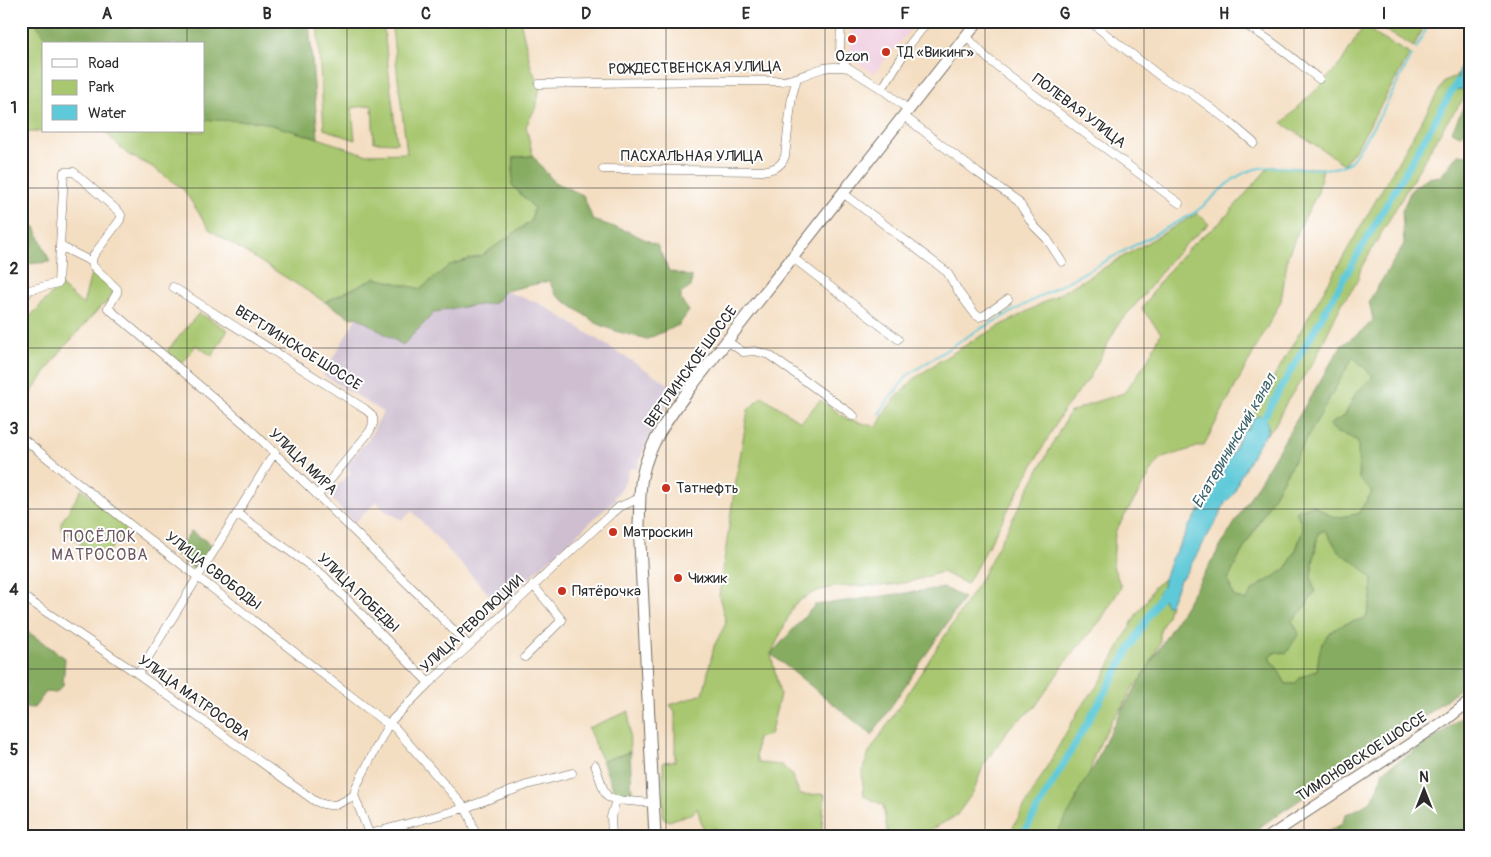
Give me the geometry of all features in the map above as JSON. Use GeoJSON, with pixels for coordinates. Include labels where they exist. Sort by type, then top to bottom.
{"type":"FeatureCollection","features":[{"type":"Feature","properties":{"kind":"main road","name":"ВЕРТЛИНСКОЕ ШОССЕ"},"geometry":{"type":"LineString","coordinates":[[655,836],[640,548],[640,498],[644,469],[657,437],[676,407],[978,21]]}},
{"type":"Feature","properties":{"kind":"street"},"geometry":{"type":"LineString","coordinates":[[841,21],[840,52],[844,63],[882,89],[906,113],[978,173],[1018,201],[1034,226],[1053,247],[1062,262]]}},
{"type":"Feature","properties":{"kind":"street"},"geometry":{"type":"LineString","coordinates":[[1089,21],[1165,80],[1187,90],[1206,104],[1254,143]]}},
{"type":"Feature","properties":{"kind":"street"},"geometry":{"type":"LineString","coordinates":[[1237,21],[1271,42],[1318,79]]}},
{"type":"Feature","properties":{"kind":"street"},"geometry":{"type":"LineString","coordinates":[[882,89],[922,23]]}},
{"type":"Feature","properties":{"kind":"street","name":"ПОЛЕВАЯ УЛИЦА"},"geometry":{"type":"LineString","coordinates":[[966,36],[988,59],[1179,203]]}},
{"type":"Feature","properties":{"kind":"street","name":"РОЖДЕСТВЕНСКАЯ УЛИЦА"},"geometry":{"type":"LineString","coordinates":[[539,84],[707,80],[781,81],[793,80],[824,68],[849,68]]}},
{"type":"Feature","properties":{"kind":"street","name":"ПАСХАЛЬНАЯ УЛИЦА"},"geometry":{"type":"LineString","coordinates":[[603,170],[762,171],[776,168],[783,162],[785,156],[792,96],[797,78]]}},
{"type":"Feature","properties":{"kind":"street"},"geometry":{"type":"LineString","coordinates":[[21,304],[29,290],[58,283],[60,246],[64,172],[74,172],[121,215],[120,220],[93,256],[92,262],[60,246]]}},
{"type":"Feature","properties":{"kind":"street"},"geometry":{"type":"LineString","coordinates":[[843,193],[947,272],[960,294],[979,317],[985,316],[1008,299]]}},
{"type":"Feature","properties":{"kind":"street"},"geometry":{"type":"LineString","coordinates":[[792,257],[898,339]]}},
{"type":"Feature","properties":{"kind":"street","name":"УЛИЦА МИРА"},"geometry":{"type":"LineString","coordinates":[[92,262],[118,289],[108,308],[247,426],[469,646]]}},
{"type":"Feature","properties":{"kind":"street","name":"ВЕРТЛИНСКОЕ ШОССЕ"},"geometry":{"type":"LineString","coordinates":[[173,287],[372,415],[373,424],[370,431],[318,495]]}},
{"type":"Feature","properties":{"kind":"street"},"geometry":{"type":"LineString","coordinates":[[726,341],[743,352],[755,352],[776,360],[854,416]]}},
{"type":"Feature","properties":{"kind":"street","name":"УЛИЦА СВОБОДЫ"},"geometry":{"type":"LineString","coordinates":[[21,437],[110,509],[382,720],[395,728],[465,808],[476,836]]}},
{"type":"Feature","properties":{"kind":"street"},"geometry":{"type":"LineString","coordinates":[[138,674],[197,576],[238,514],[274,452]]}},
{"type":"Feature","properties":{"kind":"street","name":"УЛИЦА РЕВОЛЮЦИИ"},"geometry":{"type":"LineString","coordinates":[[354,795],[356,787],[389,723],[533,585],[612,513],[640,498]]}},
{"type":"Feature","properties":{"kind":"street","name":"УЛИЦА ПОБЕДЫ"},"geometry":{"type":"LineString","coordinates":[[238,514],[323,575],[429,683]]}},
{"type":"Feature","properties":{"kind":"street"},"geometry":{"type":"LineString","coordinates":[[525,657],[562,620],[533,585]]}},
{"type":"Feature","properties":{"kind":"street","name":"УЛИЦА МАТРОСОВА"},"geometry":{"type":"LineString","coordinates":[[21,595],[138,674],[315,801],[332,806],[354,795]]}},
{"type":"Feature","properties":{"kind":"street","name":"ТИМОНОВСКОЕ ШОССЕ"},"geometry":{"type":"LineString","coordinates":[[1270,836],[1446,720],[1470,701]]}},
{"type":"Feature","properties":{"kind":"street"},"geometry":{"type":"LineString","coordinates":[[595,764],[604,791],[608,797],[616,800],[653,803]]}},
{"type":"Feature","properties":{"kind":"street"},"geometry":{"type":"LineString","coordinates":[[354,795],[370,835],[465,808],[527,785],[572,773]]}},
{"type":"Feature","properties":{"kind":"street"},"geometry":{"type":"LineString","coordinates":[[612,836],[611,816],[616,800]]}},
{"type":"Feature","properties":{"kind":"shaded area"},"geometry":{"type":"Polygon","coordinates":[[[851,21],[889,21],[912,27],[874,74],[850,57],[851,21]]]}},
{"type":"Feature","properties":{"kind":"shaded area"},"geometry":{"type":"Polygon","coordinates":[[[505,291],[541,304],[675,388],[643,450],[637,469],[630,468],[622,488],[614,497],[616,499],[499,605],[412,511],[402,520],[384,510],[377,501],[354,523],[330,497],[334,488],[351,473],[345,466],[368,440],[383,412],[323,375],[357,317],[403,345],[434,313],[505,291]]]}},
{"type":"Feature","properties":{"kind":"green space"},"geometry":{"type":"Polygon","coordinates":[[[21,21],[34,21],[50,42],[42,42],[42,131],[23,133],[21,130],[21,21]]]}},
{"type":"Feature","properties":{"kind":"green space"},"geometry":{"type":"Polygon","coordinates":[[[34,21],[309,21],[318,138],[257,121],[205,120],[205,42],[50,42],[34,21]]]}},
{"type":"Feature","properties":{"kind":"green space"},"geometry":{"type":"Polygon","coordinates":[[[317,21],[383,21],[397,143],[374,142],[372,105],[352,108],[355,140],[324,129],[317,21]]]}},
{"type":"Feature","properties":{"kind":"green space"},"geometry":{"type":"Polygon","coordinates":[[[391,21],[522,21],[521,24],[531,67],[540,87],[536,107],[526,126],[533,156],[514,157],[512,185],[534,208],[531,221],[483,255],[450,265],[421,289],[375,278],[325,302],[210,230],[183,189],[151,166],[127,154],[105,132],[205,132],[205,120],[257,121],[318,138],[364,154],[407,153],[391,21]]]}},
{"type":"Feature","properties":{"kind":"green space"},"geometry":{"type":"Polygon","coordinates":[[[1369,21],[1425,21],[1414,47],[1369,21]]]}},
{"type":"Feature","properties":{"kind":"green space"},"geometry":{"type":"Polygon","coordinates":[[[1364,25],[1379,37],[1410,54],[1357,147],[1344,164],[1282,123],[1341,63],[1364,25]]]}},
{"type":"Feature","properties":{"kind":"green space"},"geometry":{"type":"Polygon","coordinates":[[[1458,75],[1457,81],[1453,86],[1469,92],[1444,126],[1361,268],[1358,279],[1343,301],[1314,361],[1286,403],[1275,425],[1265,436],[1269,427],[1252,423],[1249,428],[1243,431],[1444,82],[1458,75]]]}},
{"type":"Feature","properties":{"kind":"green space"},"geometry":{"type":"Polygon","coordinates":[[[1470,93],[1470,129],[1460,135],[1452,131],[1470,93]]]}},
{"type":"Feature","properties":{"kind":"green space"},"geometry":{"type":"Polygon","coordinates":[[[1458,154],[1470,155],[1470,680],[1428,714],[1246,836],[1055,836],[1074,804],[1079,790],[1094,767],[1118,717],[1341,346],[1373,320],[1369,301],[1404,244],[1402,211],[1411,190],[1427,178],[1441,176],[1458,154]],[[1353,357],[1239,557],[1228,580],[1233,596],[1246,601],[1254,589],[1286,569],[1296,550],[1303,529],[1296,511],[1313,505],[1334,518],[1358,514],[1372,492],[1359,479],[1358,441],[1337,433],[1329,425],[1345,415],[1356,393],[1373,376],[1353,357]],[[1325,530],[1318,533],[1311,576],[1315,592],[1292,621],[1299,633],[1286,654],[1276,652],[1269,658],[1286,684],[1295,684],[1301,677],[1317,670],[1320,650],[1327,636],[1332,631],[1351,622],[1366,618],[1371,600],[1372,578],[1356,563],[1339,552],[1325,530]]]}},
{"type":"Feature","properties":{"kind":"green space"},"geometry":{"type":"Polygon","coordinates":[[[533,156],[554,182],[583,195],[593,220],[627,231],[657,245],[669,271],[692,277],[691,287],[681,293],[681,300],[689,311],[679,325],[647,339],[615,331],[596,323],[556,295],[549,281],[505,291],[495,303],[447,309],[434,313],[403,345],[357,317],[351,318],[325,302],[375,278],[421,289],[450,265],[483,255],[531,221],[534,208],[512,185],[514,157],[533,156]]]}},
{"type":"Feature","properties":{"kind":"green space"},"geometry":{"type":"Polygon","coordinates":[[[1269,167],[1323,168],[1318,192],[1288,255],[1281,301],[1204,445],[1159,459],[1115,532],[1113,566],[1121,587],[1101,620],[1069,657],[1035,707],[1010,727],[983,766],[974,791],[956,816],[919,836],[888,836],[883,805],[864,796],[862,772],[869,753],[977,586],[1069,413],[1124,393],[1146,363],[1161,333],[1142,309],[1158,284],[1195,242],[1221,222],[1269,167]]]}},
{"type":"Feature","properties":{"kind":"green space"},"geometry":{"type":"Polygon","coordinates":[[[1198,213],[1209,224],[1168,263],[1143,296],[1119,323],[1088,380],[1063,411],[967,584],[942,572],[898,584],[832,588],[807,596],[794,605],[771,654],[780,695],[770,735],[757,738],[756,757],[759,763],[782,765],[791,774],[800,795],[825,794],[821,836],[717,836],[715,828],[704,832],[697,808],[693,813],[669,821],[663,818],[663,762],[675,761],[675,711],[670,705],[703,694],[714,646],[726,623],[719,596],[748,410],[762,396],[801,422],[820,400],[847,419],[877,427],[888,407],[914,379],[941,360],[1198,213]]]}},
{"type":"Feature","properties":{"kind":"green space"},"geometry":{"type":"Polygon","coordinates":[[[21,224],[35,227],[50,262],[21,266],[21,224]]]}},
{"type":"Feature","properties":{"kind":"green space"},"geometry":{"type":"Polygon","coordinates":[[[92,270],[114,291],[107,303],[101,306],[60,352],[21,407],[21,326],[60,285],[83,305],[92,270]]]}},
{"type":"Feature","properties":{"kind":"green space"},"geometry":{"type":"Polygon","coordinates":[[[199,313],[228,330],[212,356],[196,345],[182,364],[167,351],[199,313]]]}},
{"type":"Feature","properties":{"kind":"green space"},"geometry":{"type":"Polygon","coordinates":[[[1353,357],[1374,376],[1356,393],[1337,433],[1358,441],[1359,479],[1372,492],[1358,514],[1334,518],[1313,505],[1296,550],[1286,569],[1254,589],[1246,601],[1233,596],[1228,580],[1239,557],[1353,357]]]}},
{"type":"Feature","properties":{"kind":"green space"},"geometry":{"type":"Polygon","coordinates":[[[82,489],[128,526],[104,558],[101,559],[61,529],[61,523],[82,489]]]}},
{"type":"Feature","properties":{"kind":"green space"},"geometry":{"type":"Polygon","coordinates":[[[1325,530],[1339,552],[1356,563],[1372,578],[1371,600],[1366,618],[1345,624],[1320,651],[1317,670],[1301,677],[1295,684],[1286,684],[1269,658],[1276,652],[1292,621],[1305,607],[1314,592],[1311,576],[1318,533],[1325,530]]]}},
{"type":"Feature","properties":{"kind":"green space"},"geometry":{"type":"Polygon","coordinates":[[[191,531],[212,545],[197,569],[194,569],[175,555],[191,531]]]}},
{"type":"Feature","properties":{"kind":"green space"},"geometry":{"type":"Polygon","coordinates":[[[1164,579],[1163,587],[1158,592],[1167,605],[1170,604],[1167,616],[1160,630],[1160,642],[1144,677],[1133,687],[1122,708],[1112,720],[1095,753],[1089,777],[1074,807],[1055,836],[1008,836],[1079,710],[1103,678],[1136,615],[1154,587],[1164,579]]]}},
{"type":"Feature","properties":{"kind":"green space"},"geometry":{"type":"Polygon","coordinates":[[[944,588],[964,598],[872,735],[771,654],[815,605],[944,588]]]}},
{"type":"Feature","properties":{"kind":"green space"},"geometry":{"type":"Polygon","coordinates":[[[21,627],[65,658],[63,686],[56,693],[46,692],[34,708],[21,707],[21,627]]]}},
{"type":"Feature","properties":{"kind":"green space"},"geometry":{"type":"Polygon","coordinates":[[[1470,710],[1470,836],[1320,836],[1342,824],[1346,814],[1362,807],[1372,799],[1378,788],[1383,771],[1442,733],[1470,710]]]}},
{"type":"Feature","properties":{"kind":"green space"},"geometry":{"type":"Polygon","coordinates":[[[629,711],[630,752],[602,761],[588,728],[629,711]]]}},
{"type":"Feature","properties":{"kind":"green space"},"geometry":{"type":"Polygon","coordinates":[[[630,752],[632,793],[615,793],[602,761],[630,752]]]}},
{"type":"Feature","properties":{"kind":"water"},"geometry":{"type":"Polygon","coordinates":[[[1470,49],[1469,92],[1461,89],[1455,90],[1453,86],[1457,81],[1459,70],[1470,49]]]}},
{"type":"Feature","properties":{"kind":"water"},"geometry":{"type":"Polygon","coordinates":[[[1259,416],[1267,421],[1268,429],[1266,434],[1239,479],[1234,494],[1225,503],[1186,573],[1180,580],[1170,604],[1167,605],[1164,600],[1157,598],[1158,592],[1163,587],[1171,559],[1189,526],[1207,500],[1208,494],[1219,479],[1243,431],[1249,428],[1253,418],[1259,416]]]}},
{"type":"Feature","properties":{"kind":"waterway"},"geometry":{"type":"LineString","coordinates":[[1416,49],[1430,21]]}},
{"type":"Feature","properties":{"kind":"waterway"},"geometry":{"type":"LineString","coordinates":[[879,414],[908,375],[971,334],[1194,213],[1227,184],[1241,175],[1261,168],[1332,168],[1352,160],[1381,114],[1412,55]]}},
{"type":"Feature","properties":{"kind":"waterway","name":"Екатерининский канал"},"geometry":{"type":"LineString","coordinates":[[1259,426],[1457,82]]}},
{"type":"Feature","properties":{"kind":"waterway","name":"Екатерининский канал"},"geometry":{"type":"LineString","coordinates":[[1022,836],[1163,591]]}},
{"type":"Feature","properties":{"kind":"place","name":"Ozon"},"geometry":{"type":"Point","coordinates":[852,39]}},
{"type":"Feature","properties":{"kind":"place","name":"ТД «Викинг»"},"geometry":{"type":"Point","coordinates":[886,52]}},
{"type":"Feature","properties":{"kind":"place","name":"Татнефть"},"geometry":{"type":"Point","coordinates":[666,488]}},
{"type":"Feature","properties":{"kind":"place","name":"Матроскин"},"geometry":{"type":"Point","coordinates":[613,532]}},
{"type":"Feature","properties":{"kind":"place","name":"Чижик"},"geometry":{"type":"Point","coordinates":[678,578]}},
{"type":"Feature","properties":{"kind":"place","name":"Пятёрочка"},"geometry":{"type":"Point","coordinates":[562,591]}},
{"type":"Feature","properties":{"kind":"district","name":"ПОСЁЛОК МАТРОСОВА"},"geometry":{"type":"Point","coordinates":[100,546]}}]}
